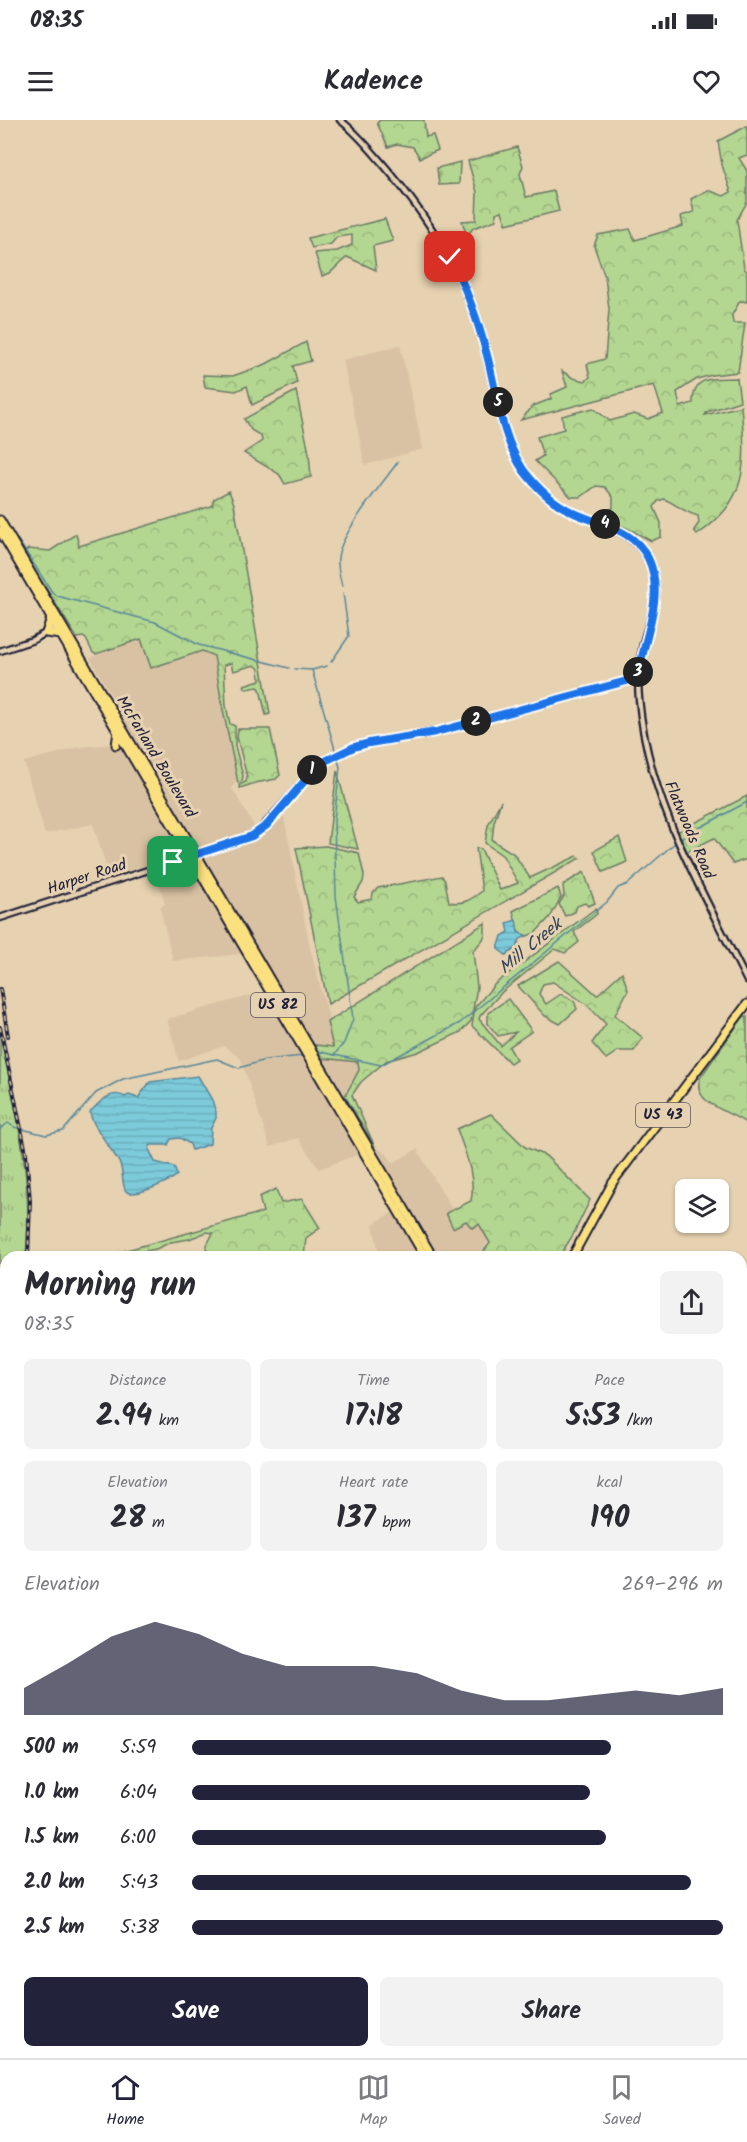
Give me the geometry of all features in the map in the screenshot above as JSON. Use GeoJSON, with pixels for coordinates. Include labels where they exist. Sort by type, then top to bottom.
{"type":"FeatureCollection","features":[{"type":"Feature","properties":{"kind":"highway","name":"McFarland Boulevard"},"geometry":{"type":"LineString","coordinates":[[0,520],[121,731],[183,843],[185,852],[199,863],[429,1251]]}},
{"type":"Feature","properties":{"kind":"highway","name":"McFarland Boulevard"},"geometry":{"type":"LineString","coordinates":[[0,531],[51,618],[59,626],[61,635],[143,763],[191,856]]}},
{"type":"Feature","properties":{"kind":"highway"},"geometry":{"type":"LineString","coordinates":[[51,618],[46,633],[61,635]]}},
{"type":"Feature","properties":{"kind":"highway"},"geometry":{"type":"LineString","coordinates":[[116,745],[121,731]]}},
{"type":"Feature","properties":{"kind":"highway"},"geometry":{"type":"LineString","coordinates":[[191,856],[199,863]]}},
{"type":"Feature","properties":{"kind":"highway","name":"McFarland Boulevard"},"geometry":{"type":"LineString","coordinates":[[199,863],[216,898],[225,907],[422,1251]]}},
{"type":"Feature","properties":{"kind":"highway","name":"US 43"},"geometry":{"type":"LineString","coordinates":[[576,1251],[613,1182],[747,1004]]}},
{"type":"Feature","properties":{"kind":"street","name":"Flatwoods Road"},"geometry":{"type":"LineString","coordinates":[[340,120],[371,150],[414,202],[451,259],[475,314],[505,428],[522,468],[538,488],[558,504],[620,530],[639,546],[648,558],[655,578],[656,595],[638,678],[639,706],[650,764],[660,799],[680,847],[747,981]]}},
{"type":"Feature","properties":{"kind":"street"},"geometry":{"type":"LineString","coordinates":[[0,651],[33,640],[59,626]]}},
{"type":"Feature","properties":{"kind":"street","name":"Harper Road"},"geometry":{"type":"LineString","coordinates":[[0,918],[245,839],[267,825],[319,764],[354,747],[436,732],[638,678]]}},
{"type":"Feature","properties":{"kind":"shaded area"},"geometry":{"type":"Polygon","coordinates":[[[400,345],[423,449],[365,465],[343,360],[400,345]]]}},
{"type":"Feature","properties":{"kind":"shaded area"},"geometry":{"type":"Polygon","coordinates":[[[141,639],[151,667],[202,651],[215,656],[222,705],[238,779],[232,788],[259,835],[284,817],[311,952],[339,1055],[359,1061],[361,1073],[345,1096],[375,1147],[387,1154],[393,1163],[417,1149],[453,1211],[479,1224],[488,1240],[484,1251],[379,1251],[373,1224],[394,1212],[359,1154],[319,1169],[298,1138],[270,1147],[241,1059],[224,1046],[179,1061],[167,1019],[263,992],[242,954],[173,961],[160,907],[165,904],[154,863],[109,876],[93,824],[45,834],[24,762],[80,747],[112,744],[129,727],[90,658],[141,639]]]}},
{"type":"Feature","properties":{"kind":"green space"},"geometry":{"type":"Polygon","coordinates":[[[380,120],[424,120],[426,137],[433,135],[438,150],[420,158],[413,147],[397,144],[388,147],[377,123],[380,120]]]}},
{"type":"Feature","properties":{"kind":"green space"},"geometry":{"type":"Polygon","coordinates":[[[747,126],[747,155],[739,158],[747,171],[747,202],[737,220],[744,268],[747,272],[747,302],[740,301],[732,315],[733,323],[745,323],[738,372],[697,379],[677,392],[680,407],[693,403],[697,387],[706,380],[737,378],[740,401],[707,412],[705,415],[741,406],[744,448],[740,481],[726,509],[697,535],[694,530],[699,523],[698,516],[664,499],[658,501],[654,507],[661,523],[661,537],[651,541],[629,529],[595,516],[613,508],[613,497],[605,487],[596,486],[581,497],[571,497],[535,461],[543,456],[537,437],[564,429],[562,416],[593,408],[610,421],[634,414],[648,419],[663,413],[654,385],[521,420],[533,406],[551,399],[551,394],[567,387],[562,371],[573,378],[585,381],[590,377],[587,364],[605,359],[609,309],[605,277],[594,246],[598,235],[630,229],[635,240],[683,226],[681,216],[694,212],[691,199],[708,190],[724,196],[731,192],[722,165],[718,141],[747,126]]]}},
{"type":"Feature","properties":{"kind":"green space"},"geometry":{"type":"Polygon","coordinates":[[[517,147],[523,166],[520,174],[526,197],[554,191],[559,211],[506,224],[502,211],[496,213],[496,220],[473,228],[467,236],[462,221],[476,220],[477,192],[468,161],[517,147]]]}},
{"type":"Feature","properties":{"kind":"green space"},"geometry":{"type":"Polygon","coordinates":[[[460,162],[459,184],[439,185],[437,168],[460,162]]]}},
{"type":"Feature","properties":{"kind":"green space"},"geometry":{"type":"Polygon","coordinates":[[[385,219],[393,241],[373,246],[376,270],[347,257],[330,273],[322,276],[315,253],[337,251],[352,245],[352,235],[337,237],[331,244],[312,248],[308,238],[385,219]]]}},
{"type":"Feature","properties":{"kind":"green space"},"geometry":{"type":"Polygon","coordinates":[[[306,342],[311,361],[293,366],[297,383],[252,405],[247,386],[236,391],[205,387],[203,375],[233,376],[266,364],[306,342]]]}},
{"type":"Feature","properties":{"kind":"green space"},"geometry":{"type":"Polygon","coordinates":[[[296,391],[309,453],[311,477],[285,484],[279,474],[244,453],[262,441],[261,436],[251,430],[244,419],[296,391]]]}},
{"type":"Feature","properties":{"kind":"green space"},"geometry":{"type":"Polygon","coordinates":[[[229,491],[234,504],[270,714],[266,715],[260,689],[258,687],[246,689],[244,685],[260,680],[259,669],[255,665],[233,671],[231,663],[224,665],[226,706],[230,724],[235,726],[235,746],[243,776],[242,781],[238,783],[214,656],[202,651],[151,668],[141,639],[93,653],[86,639],[77,638],[24,553],[28,549],[50,551],[76,534],[79,546],[212,506],[214,499],[229,491]]]}},
{"type":"Feature","properties":{"kind":"green space"},"geometry":{"type":"Polygon","coordinates":[[[238,729],[270,729],[280,775],[276,779],[240,788],[239,785],[246,782],[247,777],[237,737],[238,729]]]}},
{"type":"Feature","properties":{"kind":"green space"},"geometry":{"type":"Polygon","coordinates":[[[337,771],[358,849],[328,843],[337,771]]]}},
{"type":"Feature","properties":{"kind":"green space"},"geometry":{"type":"Polygon","coordinates":[[[747,796],[747,859],[733,864],[714,838],[687,852],[677,832],[747,796]]]}},
{"type":"Feature","properties":{"kind":"green space"},"geometry":{"type":"Polygon","coordinates":[[[501,801],[494,822],[492,840],[514,854],[530,878],[577,856],[580,858],[328,1004],[296,848],[326,846],[359,853],[364,875],[363,882],[354,897],[358,902],[372,899],[373,893],[378,888],[442,876],[449,902],[462,902],[482,891],[476,848],[481,849],[500,890],[518,883],[503,856],[485,843],[488,825],[501,801]]]}},
{"type":"Feature","properties":{"kind":"green space"},"geometry":{"type":"Polygon","coordinates":[[[619,837],[627,862],[603,872],[594,851],[619,837]]]}},
{"type":"Feature","properties":{"kind":"green space"},"geometry":{"type":"Polygon","coordinates":[[[584,872],[595,903],[588,906],[585,903],[577,906],[575,912],[565,916],[559,904],[564,896],[563,885],[584,872]]]}},
{"type":"Feature","properties":{"kind":"green space"},"geometry":{"type":"Polygon","coordinates":[[[558,888],[561,897],[551,916],[535,933],[527,936],[518,932],[513,911],[558,888]]]}},
{"type":"Feature","properties":{"kind":"green space"},"geometry":{"type":"Polygon","coordinates":[[[596,908],[597,914],[574,932],[579,942],[565,953],[555,949],[502,992],[480,1016],[479,1019],[501,1046],[516,1032],[498,1036],[488,1024],[488,1013],[508,999],[532,1031],[509,1047],[516,1059],[510,1063],[472,1026],[475,1007],[495,984],[596,908]]]}},
{"type":"Feature","properties":{"kind":"green space"},"geometry":{"type":"Polygon","coordinates":[[[485,923],[485,937],[473,951],[477,987],[471,1021],[461,1032],[418,1052],[386,1061],[361,1082],[352,1095],[375,1147],[345,1096],[359,1070],[358,1062],[322,1058],[315,1045],[333,1047],[327,1022],[485,923]]]}},
{"type":"Feature","properties":{"kind":"green space"},"geometry":{"type":"Polygon","coordinates":[[[559,961],[597,995],[622,972],[628,990],[615,1015],[643,1038],[634,1051],[618,1051],[606,1059],[592,1043],[606,1024],[586,1004],[553,982],[543,984],[539,994],[546,1004],[561,994],[574,1001],[577,1009],[560,1024],[545,1016],[518,986],[559,961]]]}},
{"type":"Feature","properties":{"kind":"green space"},"geometry":{"type":"Polygon","coordinates":[[[747,1016],[747,1124],[707,1101],[701,1095],[699,1087],[700,1078],[743,1017],[747,1016]]]}},
{"type":"Feature","properties":{"kind":"green space"},"geometry":{"type":"Polygon","coordinates":[[[0,1032],[22,1144],[28,1228],[26,1251],[0,1251],[0,1032]]]}},
{"type":"Feature","properties":{"kind":"green space"},"geometry":{"type":"Polygon","coordinates":[[[491,1114],[525,1147],[546,1156],[590,1200],[563,1251],[484,1251],[490,1243],[479,1224],[472,1228],[466,1221],[453,1228],[446,1213],[471,1201],[472,1192],[469,1164],[457,1129],[491,1114]]]}},
{"type":"Feature","properties":{"kind":"green space"},"geometry":{"type":"Polygon","coordinates":[[[276,1189],[281,1203],[302,1199],[320,1228],[306,1238],[305,1251],[206,1251],[213,1233],[207,1232],[189,1239],[171,1242],[156,1249],[123,1251],[263,1212],[259,1197],[276,1189]]]}},
{"type":"Feature","properties":{"kind":"water"},"geometry":{"type":"Polygon","coordinates":[[[516,920],[518,932],[527,936],[520,939],[517,948],[506,955],[498,949],[502,936],[509,932],[507,923],[516,920]]]}},
{"type":"Feature","properties":{"kind":"water"},"geometry":{"type":"Polygon","coordinates":[[[198,1076],[216,1112],[211,1128],[210,1144],[192,1150],[190,1144],[180,1138],[171,1139],[168,1145],[151,1145],[149,1149],[155,1162],[174,1167],[177,1175],[160,1185],[143,1191],[130,1193],[126,1191],[120,1164],[94,1124],[90,1112],[110,1096],[129,1095],[138,1098],[150,1082],[198,1076]]]}},
{"type":"Feature","properties":{"kind":"waterway"},"geometry":{"type":"LineString","coordinates":[[342,586],[338,565],[340,548],[353,523],[398,462]]}},
{"type":"Feature","properties":{"kind":"waterway"},"geometry":{"type":"LineString","coordinates":[[15,539],[18,540],[52,592],[57,596],[155,622],[199,645],[289,668]]}},
{"type":"Feature","properties":{"kind":"waterway"},"geometry":{"type":"LineString","coordinates":[[331,662],[349,636],[343,593]]}},
{"type":"Feature","properties":{"kind":"waterway"},"geometry":{"type":"LineString","coordinates":[[295,669],[312,670],[327,666]]}},
{"type":"Feature","properties":{"kind":"waterway"},"geometry":{"type":"LineString","coordinates":[[312,670],[336,753]]}},
{"type":"Feature","properties":{"kind":"waterway"},"geometry":{"type":"LineString","coordinates":[[334,1055],[344,1043],[353,1019],[336,896],[334,820],[340,767],[337,758]]}},
{"type":"Feature","properties":{"kind":"waterway","name":"Mill Creek"},"geometry":{"type":"LineString","coordinates":[[679,839],[747,802]]}},
{"type":"Feature","properties":{"kind":"waterway","name":"Mill Creek"},"geometry":{"type":"LineString","coordinates":[[316,1051],[381,1065],[460,1023],[607,902],[618,888],[628,884],[676,842]]}},
{"type":"Feature","properties":{"kind":"waterway","name":"Mill Creek"},"geometry":{"type":"LineString","coordinates":[[0,1129],[8,1123],[14,1127],[46,1135],[63,1131],[96,1093],[123,1079],[217,1059],[239,1068],[265,1060],[303,1056]]}},
{"type":"Feature","properties":{"kind":"railway"},"geometry":{"type":"LineString","coordinates":[[0,989],[8,1036]]}},
{"type":"Feature","properties":{"kind":"railway"},"geometry":{"type":"LineString","coordinates":[[0,1027],[26,1153],[30,1201],[28,1251]]}},
{"type":"Feature","properties":{"kind":"route"},"geometry":{"type":"LineString","coordinates":[[173,862],[252,836],[267,825],[319,764],[354,747],[420,736],[638,678],[640,660],[656,595],[655,578],[648,558],[645,552],[620,530],[558,504],[544,494],[522,468],[505,428],[475,314],[450,257]]}}]}
